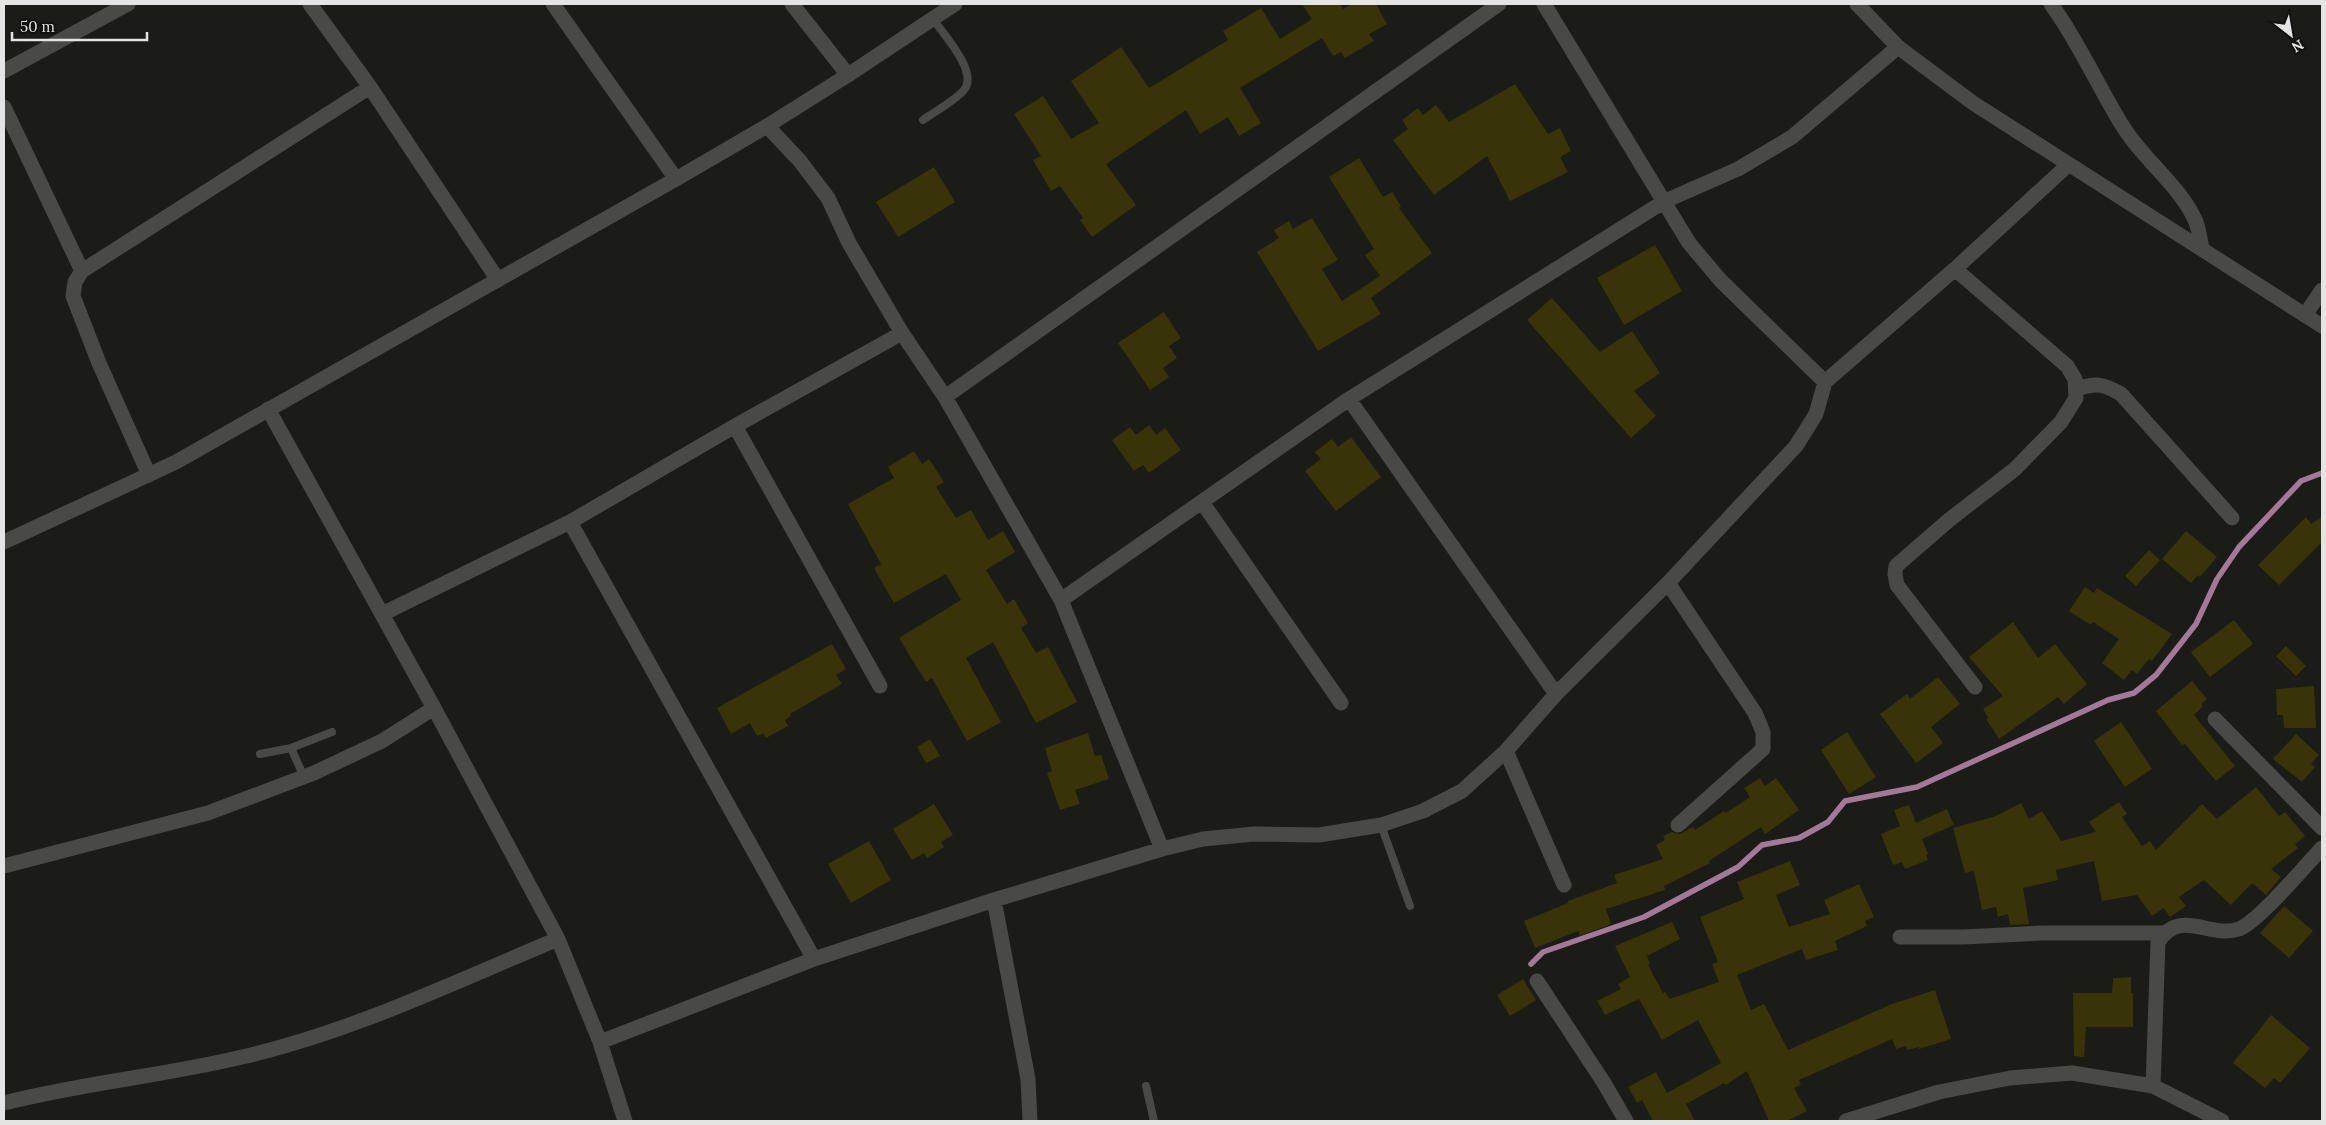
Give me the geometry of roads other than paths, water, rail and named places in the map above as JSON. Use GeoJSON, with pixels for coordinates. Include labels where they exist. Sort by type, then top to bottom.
{"type":"FeatureCollection","features":[{"type":"Feature","properties":{"kind":"street"},"geometry":{"type":"LineString","coordinates":[[4,71],[128,4]]}},
{"type":"Feature","properties":{"kind":"street"},"geometry":{"type":"LineString","coordinates":[[310,4],[370,87],[498,280]]}},
{"type":"Feature","properties":{"kind":"street"},"geometry":{"type":"LineString","coordinates":[[553,4],[676,179]]}},
{"type":"Feature","properties":{"kind":"street"},"geometry":{"type":"LineString","coordinates":[[792,4],[848,75]]}},
{"type":"Feature","properties":{"kind":"street"},"geometry":{"type":"LineString","coordinates":[[4,542],[176,462],[498,280],[767,126],[955,4]]}},
{"type":"Feature","properties":{"kind":"street"},"geometry":{"type":"LineString","coordinates":[[945,396],[1499,4]]}},
{"type":"Feature","properties":{"kind":"street"},"geometry":{"type":"LineString","coordinates":[[1544,4],[1689,242],[1721,281],[1826,382]]}},
{"type":"Feature","properties":{"kind":"street"},"geometry":{"type":"LineString","coordinates":[[1857,4],[1898,47],[1973,103],[2322,326]]}},
{"type":"Feature","properties":{"kind":"street"},"geometry":{"type":"LineString","coordinates":[[2051,4],[2091,68],[2121,125],[2136,147],[2186,205],[2196,223],[2202,248]]}},
{"type":"Feature","properties":{"kind":"street"},"geometry":{"type":"LineString","coordinates":[[1061,600],[1349,399],[1665,201],[1738,169],[1792,137],[1898,47]]}},
{"type":"Feature","properties":{"kind":"street"},"geometry":{"type":"LineString","coordinates":[[149,475],[99,363],[73,296],[75,282],[82,272],[370,87]]}},
{"type":"Feature","properties":{"kind":"street"},"geometry":{"type":"LineString","coordinates":[[4,107],[82,272]]}},
{"type":"Feature","properties":{"kind":"street"},"geometry":{"type":"LineString","coordinates":[[767,126],[800,162],[828,198],[849,243],[902,333],[945,396],[1061,600],[1162,849]]}},
{"type":"Feature","properties":{"kind":"street"},"geometry":{"type":"LineString","coordinates":[[600,1042],[814,959],[994,900],[1162,849],[1203,839],[1254,834],[1319,835],[1381,825],[1423,811],[1462,791],[1506,751],[1556,694],[1668,583],[1796,446],[1816,414],[1826,382],[1955,269],[2068,164]]}},
{"type":"Feature","properties":{"kind":"street"},"geometry":{"type":"LineString","coordinates":[[1955,269],[2067,366],[2075,379],[2076,389],[2076,398],[2061,422],[2015,469],[1948,520],[1896,566],[1897,585],[1975,687]]}},
{"type":"Feature","properties":{"kind":"street"},"geometry":{"type":"LineString","coordinates":[[2305,315],[2322,290]]}},
{"type":"Feature","properties":{"kind":"street"},"geometry":{"type":"LineString","coordinates":[[382,614],[570,522],[735,426],[902,333]]}},
{"type":"Feature","properties":{"kind":"street"},"geometry":{"type":"LineString","coordinates":[[2076,389],[2093,384],[2106,385],[2121,394],[2232,518]]}},
{"type":"Feature","properties":{"kind":"street"},"geometry":{"type":"LineString","coordinates":[[1349,399],[1556,694]]}},
{"type":"Feature","properties":{"kind":"street"},"geometry":{"type":"LineString","coordinates":[[268,409],[434,708],[558,939],[600,1042],[624,1121]]}},
{"type":"Feature","properties":{"kind":"street"},"geometry":{"type":"LineString","coordinates":[[735,426],[880,686]]}},
{"type":"Feature","properties":{"kind":"street"},"geometry":{"type":"LineString","coordinates":[[1202,502],[1341,703]]}},
{"type":"Feature","properties":{"kind":"street"},"geometry":{"type":"LineString","coordinates":[[570,522],[814,959]]}},
{"type":"Feature","properties":{"kind":"street"},"geometry":{"type":"LineString","coordinates":[[1668,583],[1755,713],[1763,732],[1763,749],[1678,825]]}},
{"type":"Feature","properties":{"kind":"street"},"geometry":{"type":"LineString","coordinates":[[4,866],[208,813],[304,777],[382,741],[434,708]]}},
{"type":"Feature","properties":{"kind":"street"},"geometry":{"type":"LineString","coordinates":[[2215,719],[2322,828]]}},
{"type":"Feature","properties":{"kind":"street"},"geometry":{"type":"LineString","coordinates":[[1506,751],[1564,885]]}},
{"type":"Feature","properties":{"kind":"street"},"geometry":{"type":"LineString","coordinates":[[1900,937],[1963,937],[2042,933],[2164,933],[2185,923],[2227,932],[2241,928],[2264,910],[2322,848]]}},
{"type":"Feature","properties":{"kind":"street"},"geometry":{"type":"LineString","coordinates":[[994,900],[1028,1079],[1030,1121]]}},
{"type":"Feature","properties":{"kind":"street"},"geometry":{"type":"LineString","coordinates":[[2153,1086],[2158,942],[2164,933]]}},
{"type":"Feature","properties":{"kind":"street"},"geometry":{"type":"LineString","coordinates":[[4,1103],[242,1057],[315,1037],[354,1024],[558,939]]}},
{"type":"Feature","properties":{"kind":"street"},"geometry":{"type":"LineString","coordinates":[[1537,981],[1604,1083],[1626,1121]]}},
{"type":"Feature","properties":{"kind":"street"},"geometry":{"type":"LineString","coordinates":[[1853,1120],[1939,1092],[2010,1078],[2072,1073],[2153,1086],[2222,1121]]}},
{"type":"Feature","properties":{"kind":"lane"},"geometry":{"type":"LineString","coordinates":[[923,120],[965,89],[968,76],[965,64],[933,19]]}},
{"type":"Feature","properties":{"kind":"lane"},"geometry":{"type":"LineString","coordinates":[[260,754],[291,748],[332,732]]}},
{"type":"Feature","properties":{"kind":"lane"},"geometry":{"type":"LineString","coordinates":[[291,748],[304,777]]}},
{"type":"Feature","properties":{"kind":"lane"},"geometry":{"type":"LineString","coordinates":[[1381,825],[1410,906]]}},
{"type":"Feature","properties":{"kind":"lane"},"geometry":{"type":"LineString","coordinates":[[1146,1086],[1154,1121]]}},
{"type":"Feature","properties":{"kind":"waterway"},"geometry":{"type":"LineString","coordinates":[[1531,964],[1543,952],[1644,917],[1738,867],[1762,845],[1799,838],[1828,822],[1845,801],[1917,787],[2108,700],[2134,693],[2156,675],[2196,624],[2217,579],[2239,547],[2301,481],[2322,473]]}}]}
